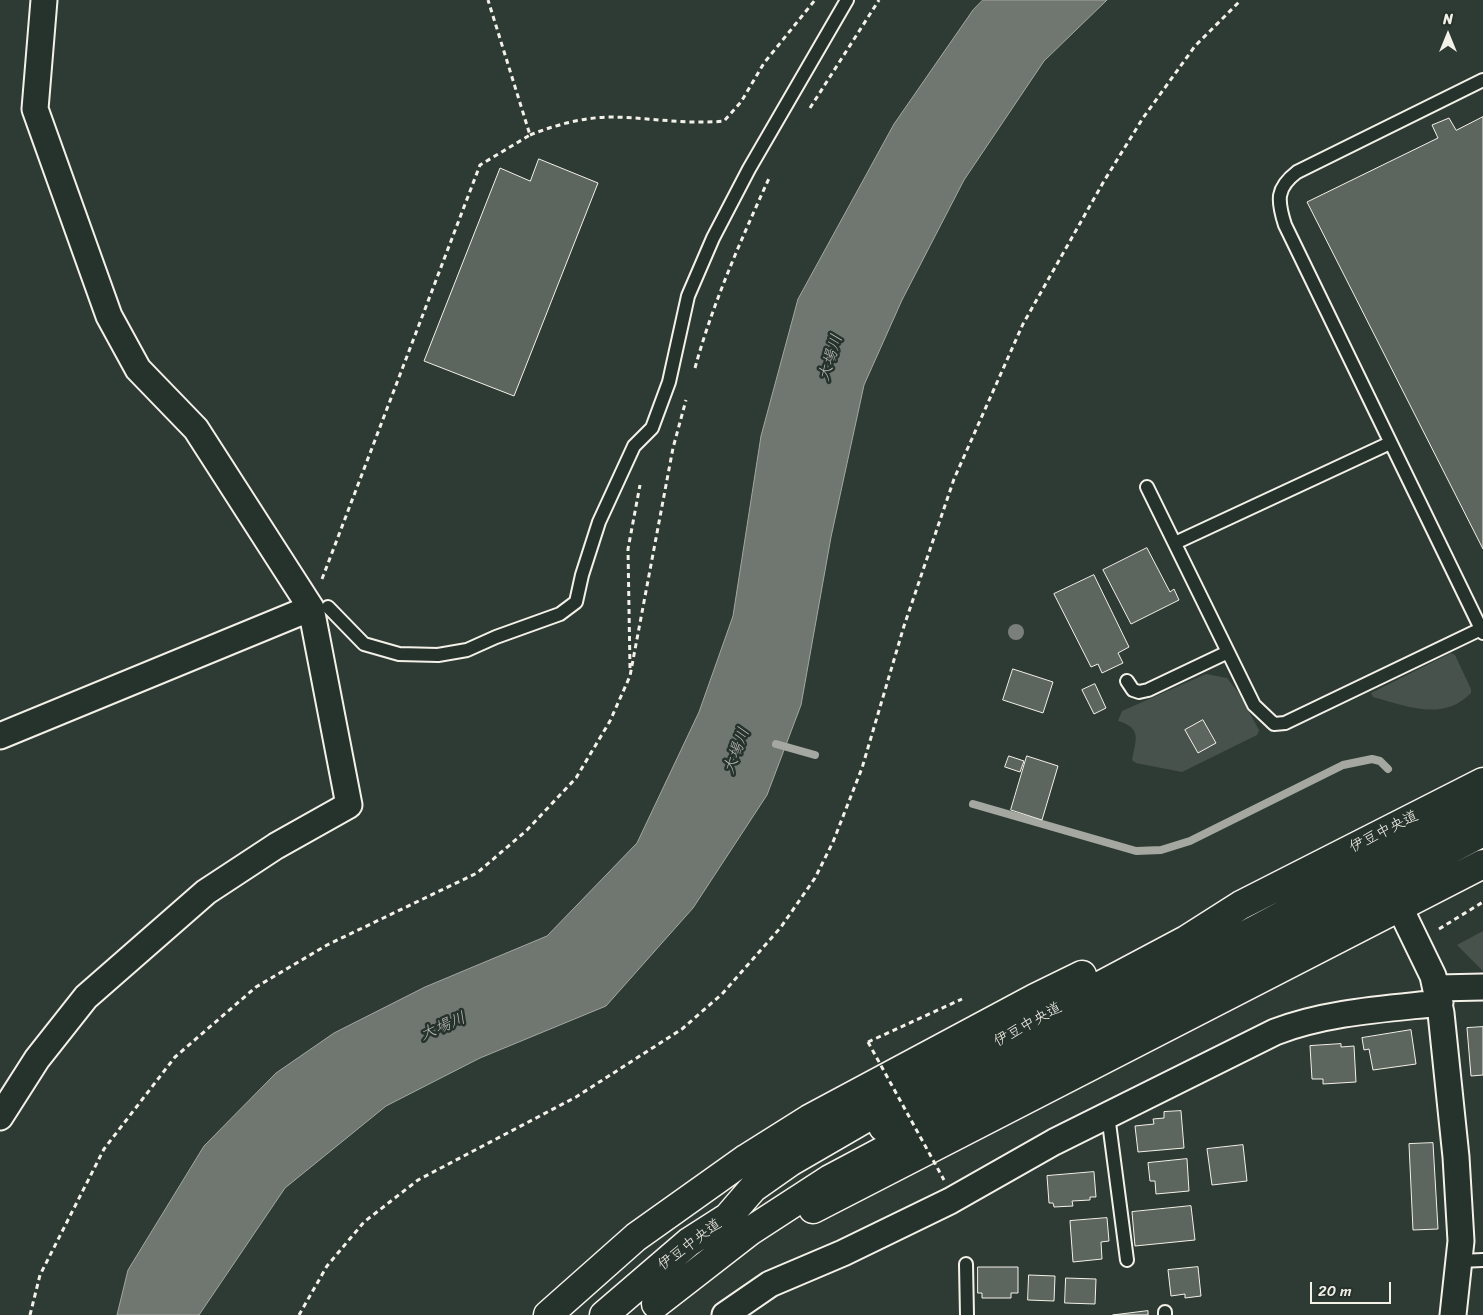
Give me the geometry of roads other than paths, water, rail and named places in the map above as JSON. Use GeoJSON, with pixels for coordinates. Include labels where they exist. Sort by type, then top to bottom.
{"type":"FeatureCollection","features":[{"type":"Feature","properties":{"kind":"highway","name":"伊豆中央道"},"geometry":{"type":"LineString","coordinates":[[604,1315],[689,1242],[728,1217],[753,1188],[790,1162],[1028,1024],[1186,940],[1241,905],[1483,782]]}},
{"type":"Feature","properties":{"kind":"highway"},"geometry":{"type":"LineString","coordinates":[[728,1217],[866,1136],[1483,809]]}},
{"type":"Feature","properties":{"kind":"highway"},"geometry":{"type":"LineString","coordinates":[[650,1310],[750,1231],[830,1180],[1483,832]]}},
{"type":"Feature","properties":{"kind":"highway","name":"伊豆中央道"},"geometry":{"type":"LineString","coordinates":[[650,1310],[739,1251],[801,1215],[1483,864]]}},
{"type":"Feature","properties":{"kind":"highway"},"geometry":{"type":"LineString","coordinates":[[548,1315],[636,1237],[748,1158],[810,1119],[1035,998],[1217,910],[1241,905]]}},
{"type":"Feature","properties":{"kind":"street"},"geometry":{"type":"LineString","coordinates":[[0,1117],[37,1059],[86,997],[206,892],[276,846],[349,805],[320,608],[196,429],[138,369],[109,316],[35,109],[44,0]]}},
{"type":"Feature","properties":{"kind":"street"},"geometry":{"type":"LineString","coordinates":[[0,736],[320,608]]}},
{"type":"Feature","properties":{"kind":"street"},"geometry":{"type":"LineString","coordinates":[[1400,908],[1439,995],[1456,1157],[1460,1240],[1471,1261],[1453,1315]]}},
{"type":"Feature","properties":{"kind":"street"},"geometry":{"type":"LineString","coordinates":[[725,1315],[770,1284],[843,1253],[950,1202],[1054,1142],[1275,1032],[1298,1023],[1483,987]]}},
{"type":"Feature","properties":{"kind":"lane"},"geometry":{"type":"LineString","coordinates":[[320,608],[364,644],[399,654],[438,655],[467,650],[496,637],[560,614],[576,602],[582,574],[599,522],[634,446],[652,428],[669,382],[688,296],[713,238],[749,169],[846,0]]}},
{"type":"Feature","properties":{"kind":"lane"},"geometry":{"type":"LineString","coordinates":[[1147,487],[1254,705],[1274,724],[1285,723],[1482,630],[1285,224],[1280,209],[1280,192],[1286,180],[1297,172],[1483,80]]}},
{"type":"Feature","properties":{"kind":"lane"},"geometry":{"type":"LineString","coordinates":[[1175,543],[1390,443]]}},
{"type":"Feature","properties":{"kind":"lane"},"geometry":{"type":"LineString","coordinates":[[1128,681],[1133,690],[1139,692],[1148,690],[1228,652]]}},
{"type":"Feature","properties":{"kind":"lane"},"geometry":{"type":"LineString","coordinates":[[1108,1115],[1128,1260]]}},
{"type":"Feature","properties":{"kind":"lane"},"geometry":{"type":"LineString","coordinates":[[966,1264],[967,1315]]}},
{"type":"Feature","properties":{"kind":"water","name":"大場川"},"geometry":{"type":"Polygon","coordinates":[[[983,0],[1107,0],[1044,61],[964,180],[902,300],[864,385],[831,537],[801,705],[767,795],[693,908],[606,1006],[480,1058],[386,1106],[285,1188],[199,1315],[117,1315],[128,1270],[204,1146],[276,1073],[334,1033],[425,987],[547,936],[637,843],[699,712],[733,616],[761,436],[798,299],[894,124],[973,10],[983,0]]]}},
{"type":"Feature","properties":{"kind":"waterway"},"geometry":{"type":"LineString","coordinates":[[776,744],[815,755]]}},
{"type":"Feature","properties":{"kind":"waterway"},"geometry":{"type":"LineString","coordinates":[[973,804],[1136,851],[1161,850],[1190,841],[1343,765],[1372,759],[1380,761],[1388,769]]}}]}
